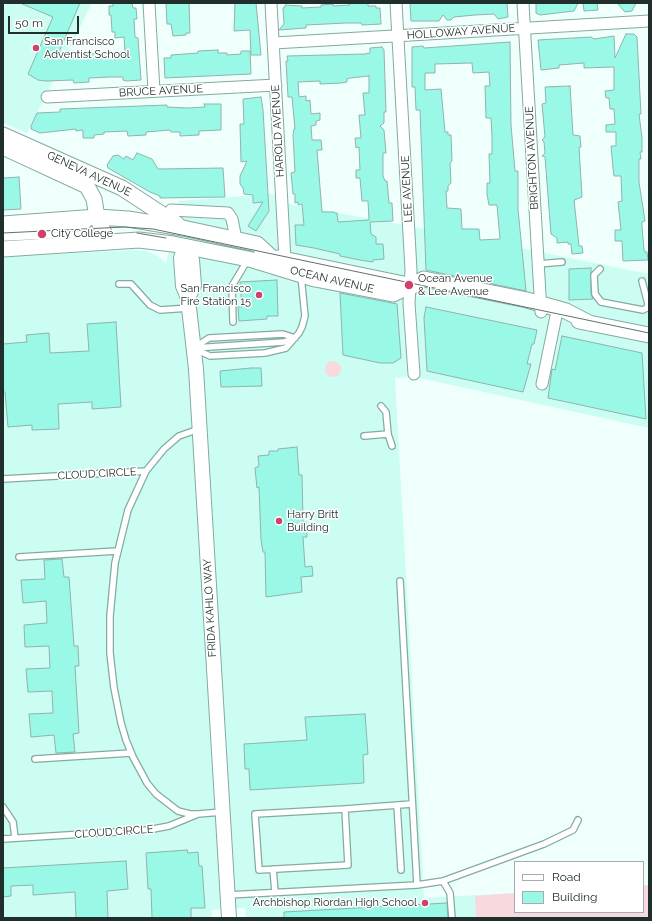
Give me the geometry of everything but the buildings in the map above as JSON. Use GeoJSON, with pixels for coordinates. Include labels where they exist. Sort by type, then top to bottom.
{"type":"FeatureCollection","features":[{"type":"Feature","properties":{"kind":"main road","name":"GENEVA AVENUE"},"geometry":{"type":"LineString","coordinates":[[3,136],[122,188],[184,238]]}},
{"type":"Feature","properties":{"kind":"main road","name":"GENEVA AVENUE"},"geometry":{"type":"LineString","coordinates":[[3,147],[87,186],[94,199],[97,217],[108,242]]}},
{"type":"Feature","properties":{"kind":"main road","name":"OCEAN AVENUE"},"geometry":{"type":"LineString","coordinates":[[3,224],[97,217],[128,219],[315,279],[394,294],[410,285]]}},
{"type":"Feature","properties":{"kind":"main road","name":"OCEAN AVENUE"},"geometry":{"type":"LineString","coordinates":[[3,249],[184,238],[236,239],[256,244],[278,258]]}},
{"type":"Feature","properties":{"kind":"main road","name":"OCEAN AVENUE"},"geometry":{"type":"LineString","coordinates":[[251,259],[278,258],[410,285],[540,308],[566,311],[589,323]]}},
{"type":"Feature","properties":{"kind":"main road","name":"OCEAN AVENUE"},"geometry":{"type":"LineString","coordinates":[[540,308],[556,316],[649,335]]}},
{"type":"Feature","properties":{"kind":"street"},"geometry":{"type":"LineString","coordinates":[[149,3],[154,91]]}},
{"type":"Feature","properties":{"kind":"street","name":"HAROLD AVENUE"},"geometry":{"type":"LineString","coordinates":[[271,3],[276,85],[278,258]]}},
{"type":"Feature","properties":{"kind":"street","name":"LEE AVENUE"},"geometry":{"type":"LineString","coordinates":[[396,3],[411,270],[409,303],[414,374]]}},
{"type":"Feature","properties":{"kind":"street","name":"BRIGHTON AVENUE"},"geometry":{"type":"LineString","coordinates":[[523,3],[540,308]]}},
{"type":"Feature","properties":{"kind":"street","name":"HOLLOWAY AVENUE"},"geometry":{"type":"LineString","coordinates":[[274,43],[649,21]]}},
{"type":"Feature","properties":{"kind":"street","name":"BRUCE AVENUE"},"geometry":{"type":"LineString","coordinates":[[47,97],[276,85]]}},
{"type":"Feature","properties":{"kind":"street"},"geometry":{"type":"LineString","coordinates":[[171,210],[228,213],[232,219],[236,239]]}},
{"type":"Feature","properties":{"kind":"street"},"geometry":{"type":"LineString","coordinates":[[184,238],[191,211]]}},
{"type":"Feature","properties":{"kind":"street","name":"FRIDA KAHLO WAY"},"geometry":{"type":"LineString","coordinates":[[184,238],[192,260],[194,286],[189,303],[199,429],[229,918]]}},
{"type":"Feature","properties":{"kind":"street"},"geometry":{"type":"LineString","coordinates":[[542,384],[556,316]]}},
{"type":"Feature","properties":{"kind":"lane"},"geometry":{"type":"LineString","coordinates":[[3,233],[84,228],[97,217]]}},
{"type":"Feature","properties":{"kind":"lane","name":"OCEAN AVENUE"},"geometry":{"type":"LineString","coordinates":[[3,238],[85,234],[108,242]]}},
{"type":"Feature","properties":{"kind":"lane"},"geometry":{"type":"LineString","coordinates":[[233,322],[232,286],[251,259]]}},
{"type":"Feature","properties":{"kind":"lane"},"geometry":{"type":"LineString","coordinates":[[538,264],[562,262]]}},
{"type":"Feature","properties":{"kind":"lane"},"geometry":{"type":"LineString","coordinates":[[600,269],[594,275],[595,294],[601,302],[643,310],[647,308],[648,304],[642,281]]}},
{"type":"Feature","properties":{"kind":"lane"},"geometry":{"type":"LineString","coordinates":[[193,348],[210,356],[266,353],[286,348],[302,327],[305,316],[303,280],[301,274]]}},
{"type":"Feature","properties":{"kind":"lane"},"geometry":{"type":"LineString","coordinates":[[119,284],[131,284],[150,305],[160,310],[189,303]]}},
{"type":"Feature","properties":{"kind":"lane"},"geometry":{"type":"LineString","coordinates":[[193,348],[209,338],[283,334],[295,338]]}},
{"type":"Feature","properties":{"kind":"lane"},"geometry":{"type":"LineString","coordinates":[[193,348],[284,342],[295,338]]}},
{"type":"Feature","properties":{"kind":"lane"},"geometry":{"type":"LineString","coordinates":[[381,406],[386,412],[388,434],[392,446]]}},
{"type":"Feature","properties":{"kind":"lane","name":"CLOUD CIRCLE"},"geometry":{"type":"LineString","coordinates":[[3,479],[146,471],[164,449],[179,436],[199,429]]}},
{"type":"Feature","properties":{"kind":"lane"},"geometry":{"type":"LineString","coordinates":[[364,436],[388,434]]}},
{"type":"Feature","properties":{"kind":"lane"},"geometry":{"type":"LineString","coordinates":[[146,471],[128,510],[117,552],[111,597],[110,653],[117,705],[131,753],[140,771],[156,794],[178,811],[198,814]]}},
{"type":"Feature","properties":{"kind":"lane"},"geometry":{"type":"LineString","coordinates":[[19,557],[117,552]]}},
{"type":"Feature","properties":{"kind":"lane"},"geometry":{"type":"LineString","coordinates":[[400,581],[417,885]]}},
{"type":"Feature","properties":{"kind":"lane"},"geometry":{"type":"LineString","coordinates":[[35,759],[131,753]]}},
{"type":"Feature","properties":{"kind":"lane"},"geometry":{"type":"LineString","coordinates":[[345,808],[348,864],[258,870],[255,814],[345,808],[412,804]]}},
{"type":"Feature","properties":{"kind":"lane"},"geometry":{"type":"LineString","coordinates":[[397,805],[401,870]]}},
{"type":"Feature","properties":{"kind":"lane"},"geometry":{"type":"LineString","coordinates":[[3,806],[14,822],[15,838]]}},
{"type":"Feature","properties":{"kind":"lane","name":"CLOUD CIRCLE"},"geometry":{"type":"LineString","coordinates":[[3,839],[148,830],[169,826],[198,814],[222,812]]}},
{"type":"Feature","properties":{"kind":"lane"},"geometry":{"type":"LineString","coordinates":[[227,895],[417,885],[443,881],[544,844],[573,830],[578,820]]}},
{"type":"Feature","properties":{"kind":"lane"},"geometry":{"type":"LineString","coordinates":[[273,869],[275,892]]}},
{"type":"Feature","properties":{"kind":"lane"},"geometry":{"type":"LineString","coordinates":[[443,881],[450,893],[452,918]]}},
{"type":"Feature","properties":{"kind":"shaded area","name":"San Francisco Adventist School"},"geometry":{"type":"Polygon","coordinates":[[[6,3],[92,3],[27,133],[3,123],[3,9],[6,3]]]}},
{"type":"Feature","properties":{"kind":"shaded area"},"geometry":{"type":"Polygon","coordinates":[[[272,194],[289,204],[421,228],[649,274],[649,428],[415,377],[395,378],[424,898],[514,893],[514,913],[644,913],[644,885],[649,885],[649,918],[246,918],[245,908],[212,910],[212,918],[3,918],[3,257],[134,250],[147,251],[158,256],[166,264],[179,201],[272,194]]]}},
{"type":"Feature","properties":{"kind":"shaded area"},"geometry":{"type":"Polygon","coordinates":[[[333,361],[339,363],[341,369],[339,375],[333,377],[327,375],[325,369],[327,363],[333,361]]]}},
{"type":"Feature","properties":{"kind":"shaded area"},"geometry":{"type":"Polygon","coordinates":[[[649,885],[649,918],[476,918],[475,896],[514,893],[514,913],[644,913],[644,886],[649,885]]]}},
{"type":"Feature","properties":{"kind":"tram line"},"geometry":{"type":"LineString","coordinates":[[3,233],[124,227],[153,229],[649,333]]}},
{"type":"Feature","properties":{"kind":"tram line"},"geometry":{"type":"LineString","coordinates":[[137,233],[166,238]]}},
{"type":"Feature","properties":{"kind":"place","name":"San Francisco Adventist School"},"geometry":{"type":"Point","coordinates":[36,48]}},
{"type":"Feature","properties":{"kind":"place","name":"City College"},"geometry":{"type":"Point","coordinates":[42,234]}},
{"type":"Feature","properties":{"kind":"place","name":"Ocean Avenue & Lee Avenue"},"geometry":{"type":"Point","coordinates":[409,285]}},
{"type":"Feature","properties":{"kind":"place","name":"San Francisco Fire Station 15"},"geometry":{"type":"Point","coordinates":[259,295]}},
{"type":"Feature","properties":{"kind":"place","name":"Harry Britt Building"},"geometry":{"type":"Point","coordinates":[279,521]}},
{"type":"Feature","properties":{"kind":"place","name":"Archbishop Riordan High School"},"geometry":{"type":"Point","coordinates":[425,903]}}]}
